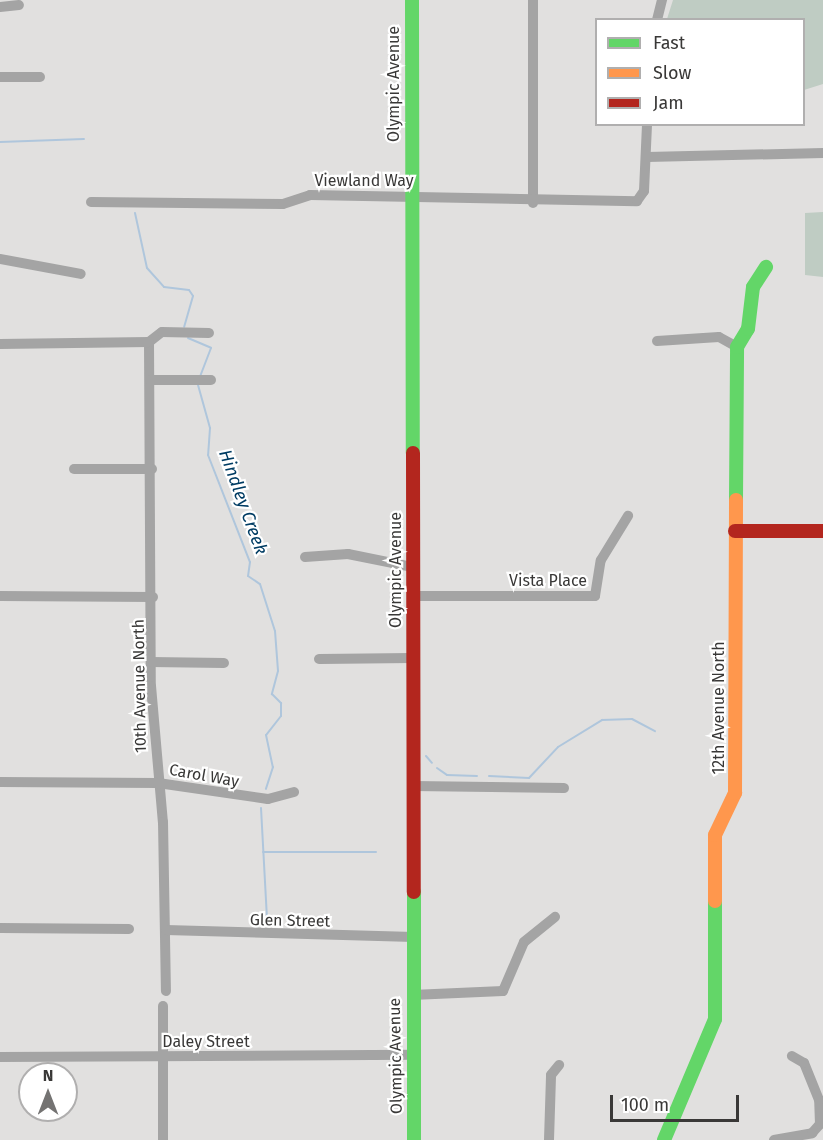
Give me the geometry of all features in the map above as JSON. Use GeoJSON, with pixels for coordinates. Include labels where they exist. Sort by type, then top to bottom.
{"type":"FeatureCollection","features":[{"type":"Feature","properties":{"kind":"street","name":"Olympic Avenue"},"geometry":{"type":"LineString","coordinates":[[412,0],[410,195],[414,1140]]}},
{"type":"Feature","properties":{"kind":"street"},"geometry":{"type":"LineString","coordinates":[[533,0],[533,203]]}},
{"type":"Feature","properties":{"kind":"street"},"geometry":{"type":"LineString","coordinates":[[658,18],[662,0]]}},
{"type":"Feature","properties":{"kind":"street"},"geometry":{"type":"LineString","coordinates":[[0,7],[19,5]]}},
{"type":"Feature","properties":{"kind":"street"},"geometry":{"type":"LineString","coordinates":[[0,77],[40,77]]}},
{"type":"Feature","properties":{"kind":"street"},"geometry":{"type":"LineString","coordinates":[[647,126],[647,157],[823,153]]}},
{"type":"Feature","properties":{"kind":"street","name":"Viewland Way"},"geometry":{"type":"LineString","coordinates":[[91,202],[283,204],[310,195],[410,195],[533,203],[638,201],[644,190],[647,157]]}},
{"type":"Feature","properties":{"kind":"street"},"geometry":{"type":"LineString","coordinates":[[0,260],[81,274]]}},
{"type":"Feature","properties":{"kind":"street","name":"12th Avenue North"},"geometry":{"type":"LineString","coordinates":[[664,1140],[715,1019],[715,835],[735,793],[737,347],[748,329],[753,287],[766,267]]}},
{"type":"Feature","properties":{"kind":"street"},"geometry":{"type":"LineString","coordinates":[[0,344],[150,342],[162,332],[208,333]]}},
{"type":"Feature","properties":{"kind":"street"},"geometry":{"type":"LineString","coordinates":[[657,341],[719,337],[737,347]]}},
{"type":"Feature","properties":{"kind":"street","name":"10th Avenue North"},"geometry":{"type":"LineString","coordinates":[[150,342],[153,597],[151,662],[166,930],[166,991]]}},
{"type":"Feature","properties":{"kind":"street"},"geometry":{"type":"LineString","coordinates":[[150,380],[212,380]]}},
{"type":"Feature","properties":{"kind":"street"},"geometry":{"type":"LineString","coordinates":[[74,470],[152,469]]}},
{"type":"Feature","properties":{"kind":"street","name":"Vista Place"},"geometry":{"type":"LineString","coordinates":[[412,596],[596,596],[601,560],[628,516]]}},
{"type":"Feature","properties":{"kind":"street"},"geometry":{"type":"LineString","coordinates":[[735,531],[823,531]]}},
{"type":"Feature","properties":{"kind":"street"},"geometry":{"type":"LineString","coordinates":[[305,557],[348,554],[412,567]]}},
{"type":"Feature","properties":{"kind":"street"},"geometry":{"type":"LineString","coordinates":[[0,596],[153,597]]}},
{"type":"Feature","properties":{"kind":"street"},"geometry":{"type":"LineString","coordinates":[[318,658],[412,658]]}},
{"type":"Feature","properties":{"kind":"street"},"geometry":{"type":"LineString","coordinates":[[151,662],[224,663]]}},
{"type":"Feature","properties":{"kind":"street","name":"Carol Way"},"geometry":{"type":"LineString","coordinates":[[0,782],[158,783],[237,798],[294,792]]}},
{"type":"Feature","properties":{"kind":"street"},"geometry":{"type":"LineString","coordinates":[[413,786],[564,788]]}},
{"type":"Feature","properties":{"kind":"street"},"geometry":{"type":"LineString","coordinates":[[412,995],[503,991],[524,942],[555,917]]}},
{"type":"Feature","properties":{"kind":"street"},"geometry":{"type":"LineString","coordinates":[[0,928],[129,929]]}},
{"type":"Feature","properties":{"kind":"street","name":"Glen Street"},"geometry":{"type":"LineString","coordinates":[[166,930],[414,938]]}},
{"type":"Feature","properties":{"kind":"street"},"geometry":{"type":"LineString","coordinates":[[163,1006],[163,1140]]}},
{"type":"Feature","properties":{"kind":"street","name":"Daley Street"},"geometry":{"type":"LineString","coordinates":[[0,1057],[412,1055]]}},
{"type":"Feature","properties":{"kind":"street"},"geometry":{"type":"LineString","coordinates":[[774,1140],[812,1133],[820,1124],[819,1100],[804,1063],[792,1056]]}},
{"type":"Feature","properties":{"kind":"street"},"geometry":{"type":"LineString","coordinates":[[549,1140],[551,1075],[559,1065]]}},
{"type":"Feature","properties":{"kind":"shaded area"},"geometry":{"type":"Polygon","coordinates":[[[673,0],[823,0],[823,84],[805,90],[805,18],[667,18],[673,0]]]}},
{"type":"Feature","properties":{"kind":"shaded area"},"geometry":{"type":"Polygon","coordinates":[[[823,212],[823,277],[805,275],[805,213],[823,212]]]}},
{"type":"Feature","properties":{"kind":"waterway"},"geometry":{"type":"LineString","coordinates":[[0,142],[84,139]]}},
{"type":"Feature","properties":{"kind":"waterway"},"geometry":{"type":"LineString","coordinates":[[135,213],[147,268],[164,287],[189,290],[193,296],[184,327]]}},
{"type":"Feature","properties":{"kind":"waterway","name":"Hindley Creek"},"geometry":{"type":"LineString","coordinates":[[188,338],[211,348],[200,376]]}},
{"type":"Feature","properties":{"kind":"waterway","name":"Hindley Creek"},"geometry":{"type":"LineString","coordinates":[[198,385],[210,428],[208,455],[250,562],[248,576],[260,584],[275,631],[278,671],[272,694],[281,703],[281,716],[266,735],[273,767],[266,789]]}},
{"type":"Feature","properties":{"kind":"waterway","name":"Hindley Creek"},"geometry":{"type":"LineString","coordinates":[[489,776],[529,778],[558,747],[602,720],[632,719],[655,731]]}},
{"type":"Feature","properties":{"kind":"waterway","name":"Hindley Creek"},"geometry":{"type":"LineString","coordinates":[[426,756],[432,763]]}},
{"type":"Feature","properties":{"kind":"waterway","name":"Hindley Creek"},"geometry":{"type":"LineString","coordinates":[[437,768],[447,775],[477,776]]}},
{"type":"Feature","properties":{"kind":"waterway","name":"Hindley Creek"},"geometry":{"type":"LineString","coordinates":[[261,808],[267,919]]}},
{"type":"Feature","properties":{"kind":"waterway"},"geometry":{"type":"LineString","coordinates":[[263,852],[376,852]]}},
{"type":"Feature","properties":{"kind":"traffic: fast"},"geometry":{"type":"LineString","coordinates":[[412,0],[413,453]]}},
{"type":"Feature","properties":{"kind":"traffic: fast"},"geometry":{"type":"LineString","coordinates":[[736,500],[737,347],[748,329],[753,287],[766,267]]}},
{"type":"Feature","properties":{"kind":"traffic: fast"},"geometry":{"type":"LineString","coordinates":[[414,892],[414,1140]]}},
{"type":"Feature","properties":{"kind":"traffic: fast"},"geometry":{"type":"LineString","coordinates":[[664,1140],[715,1019],[715,901]]}},
{"type":"Feature","properties":{"kind":"traffic: slow"},"geometry":{"type":"LineString","coordinates":[[715,901],[715,835],[735,793],[736,500]]}},
{"type":"Feature","properties":{"kind":"traffic: jam"},"geometry":{"type":"LineString","coordinates":[[413,453],[414,892]]}},
{"type":"Feature","properties":{"kind":"traffic: jam"},"geometry":{"type":"LineString","coordinates":[[735,531],[823,531]]}}]}
